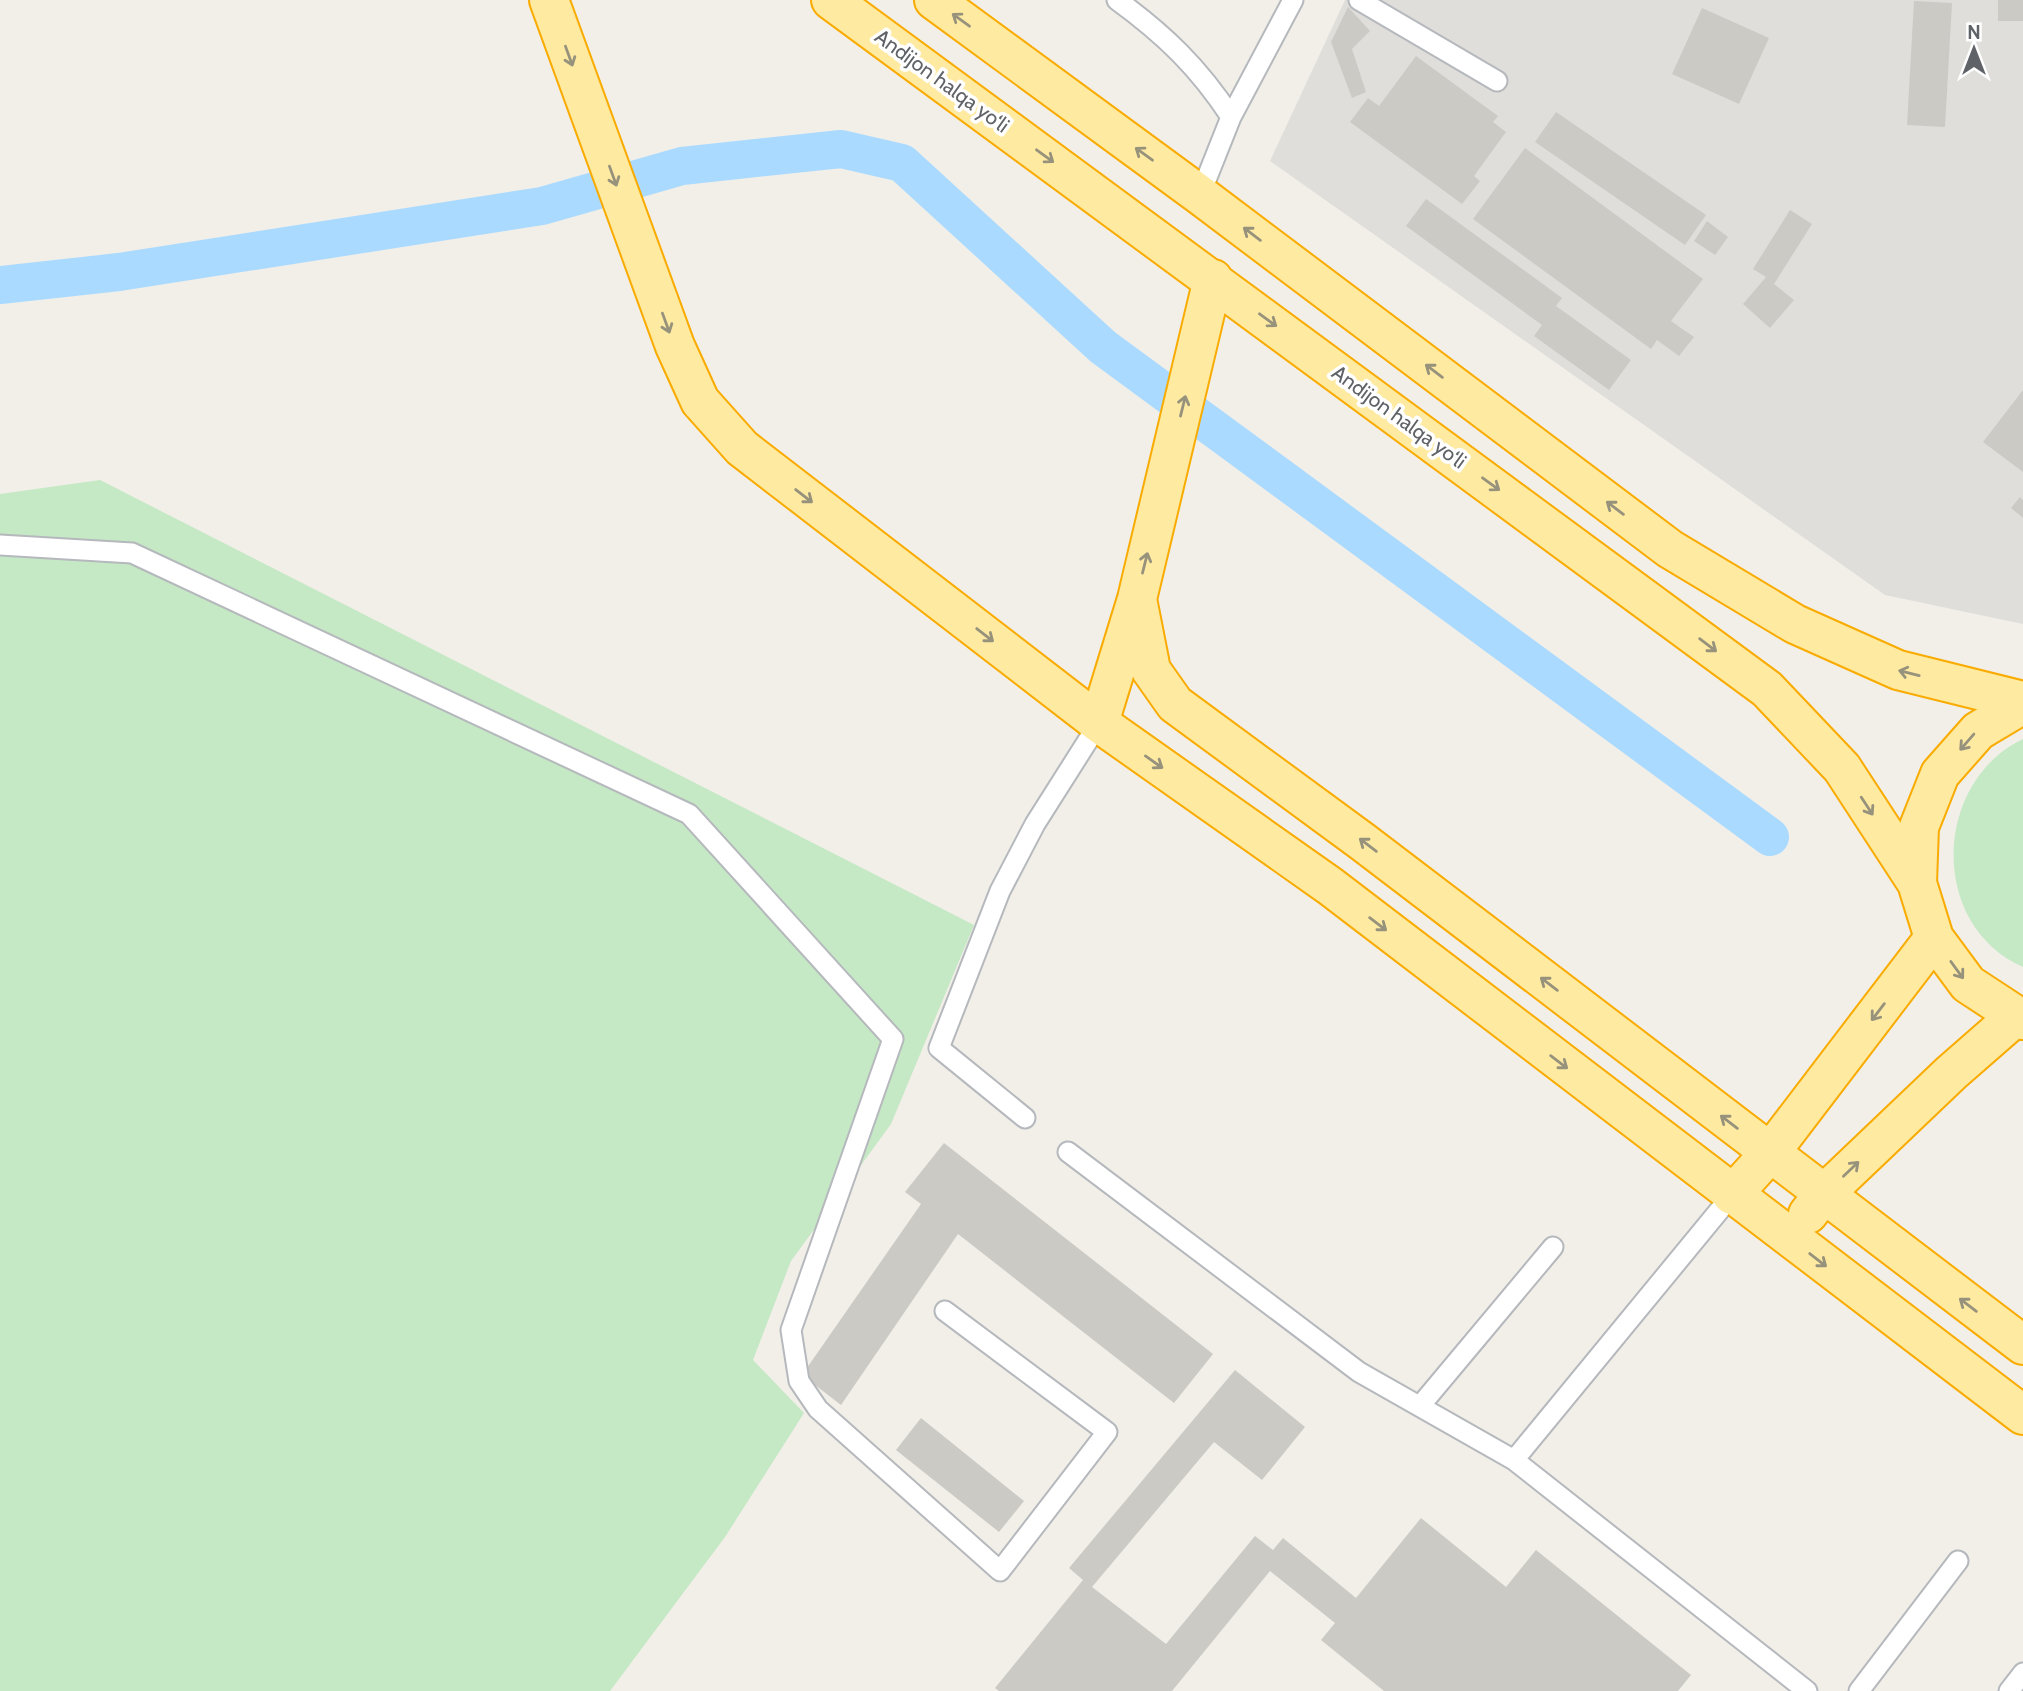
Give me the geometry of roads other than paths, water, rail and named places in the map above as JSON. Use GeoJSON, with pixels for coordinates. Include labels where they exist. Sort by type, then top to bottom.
{"type":"FeatureCollection","features":[{"type":"Feature","properties":{"kind":"highway"},"geometry":{"type":"LineString","coordinates":[[549,0],[675,346],[700,401],[742,449],[1099,723],[1329,887],[2023,1415]]}},
{"type":"Feature","properties":{"kind":"highway","name":"Andijon halqa yo‘li"},"geometry":{"type":"LineString","coordinates":[[831,0],[1210,295],[1767,689],[1842,768],[1917,883]]}},
{"type":"Feature","properties":{"kind":"highway"},"geometry":{"type":"LineString","coordinates":[[933,0],[1199,194],[1670,550],[1795,624],[1898,670],[2023,702]]}},
{"type":"Feature","properties":{"kind":"highway"},"geometry":{"type":"LineString","coordinates":[[1099,723],[1137,599],[1210,295]]}},
{"type":"Feature","properties":{"kind":"highway"},"geometry":{"type":"LineString","coordinates":[[1137,599],[1151,670],[1175,704],[1363,842],[2023,1345]]}},
{"type":"Feature","properties":{"kind":"highway"},"geometry":{"type":"LineString","coordinates":[[1788,1237],[1823,1195],[1951,1073],[2019,1018],[1968,985],[1934,939],[1917,883],[1919,827],[1940,774],[1978,730],[2023,702]]}},
{"type":"Feature","properties":{"kind":"highway"},"geometry":{"type":"LineString","coordinates":[[1732,1195],[1770,1153],[1934,939]]}},
{"type":"Feature","properties":{"kind":"lane"},"geometry":{"type":"LineString","coordinates":[[1117,0],[1170,42],[1207,80],[1231,117]]}},
{"type":"Feature","properties":{"kind":"lane"},"geometry":{"type":"LineString","coordinates":[[1199,194],[1231,117],[1293,0]]}},
{"type":"Feature","properties":{"kind":"lane"},"geometry":{"type":"LineString","coordinates":[[1359,0],[1497,81]]}},
{"type":"Feature","properties":{"kind":"lane"},"geometry":{"type":"LineString","coordinates":[[0,545],[132,553],[689,814],[893,1039],[791,1331],[799,1381],[818,1409],[1000,1571],[1107,1432],[945,1311]]}},
{"type":"Feature","properties":{"kind":"lane"},"geometry":{"type":"LineString","coordinates":[[1025,1118],[939,1048],[1000,891],[1035,824],[1099,723]]}},
{"type":"Feature","properties":{"kind":"lane"},"geometry":{"type":"LineString","coordinates":[[1068,1152],[1360,1372],[1514,1460],[1807,1691]]}},
{"type":"Feature","properties":{"kind":"lane"},"geometry":{"type":"LineString","coordinates":[[1514,1460],[1732,1195]]}},
{"type":"Feature","properties":{"kind":"lane"},"geometry":{"type":"LineString","coordinates":[[1420,1406],[1553,1247]]}},
{"type":"Feature","properties":{"kind":"lane"},"geometry":{"type":"LineString","coordinates":[[1859,1691],[1958,1560]]}},
{"type":"Feature","properties":{"kind":"lane"},"geometry":{"type":"LineString","coordinates":[[2009,1691],[2023,1673]]}},
{"type":"Feature","properties":{"kind":"waterway"},"geometry":{"type":"LineString","coordinates":[[0,285],[119,272],[542,206],[682,166],[841,149],[902,163],[1103,347],[1770,837]]}}]}
